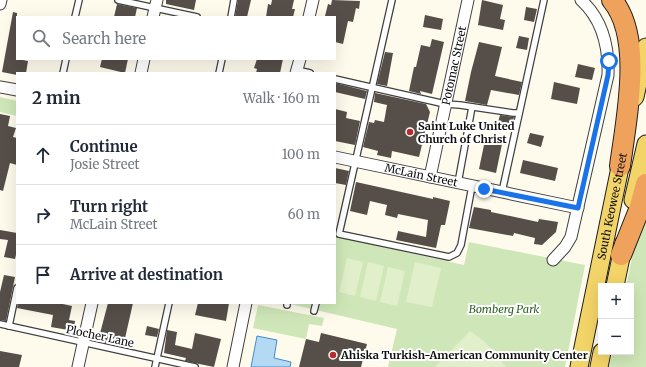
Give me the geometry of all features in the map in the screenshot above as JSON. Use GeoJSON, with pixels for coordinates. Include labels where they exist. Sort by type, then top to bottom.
{"type":"FeatureCollection","features":[{"type":"Feature","properties":{"kind":"highway"},"geometry":{"type":"LineString","coordinates":[[612,0],[623,20],[629,38],[630,85],[620,166]]}},
{"type":"Feature","properties":{"kind":"highway"},"geometry":{"type":"LineString","coordinates":[[621,255],[639,210],[646,184]]}},
{"type":"Feature","properties":{"kind":"main road","name":"South Keowee Street"},"geometry":{"type":"LineString","coordinates":[[579,367],[646,47]]}},
{"type":"Feature","properties":{"kind":"main road","name":"South Keowee Street"},"geometry":{"type":"LineString","coordinates":[[616,283],[646,144]]}},
{"type":"Feature","properties":{"kind":"main road"},"geometry":{"type":"LineString","coordinates":[[599,367],[601,355]]}},
{"type":"Feature","properties":{"kind":"street"},"geometry":{"type":"LineString","coordinates":[[0,4],[1,0]]}},
{"type":"Feature","properties":{"kind":"street"},"geometry":{"type":"LineString","coordinates":[[309,16],[313,0]]}},
{"type":"Feature","properties":{"kind":"street","name":"Potomac Street"},"geometry":{"type":"LineString","coordinates":[[430,177],[468,0]]}},
{"type":"Feature","properties":{"kind":"street"},"geometry":{"type":"LineString","coordinates":[[553,260],[565,247],[571,237],[608,75],[609,61],[606,41],[602,28],[596,17],[581,0]]}},
{"type":"Feature","properties":{"kind":"street"},"geometry":{"type":"LineString","coordinates":[[141,72],[144,60]]}},
{"type":"Feature","properties":{"kind":"street"},"geometry":{"type":"LineString","coordinates":[[297,72],[300,60]]}},
{"type":"Feature","properties":{"kind":"street"},"geometry":{"type":"LineString","coordinates":[[0,87],[16,90]]}},
{"type":"Feature","properties":{"kind":"street","name":"McLain Street"},"geometry":{"type":"LineString","coordinates":[[336,157],[578,208]]}},
{"type":"Feature","properties":{"kind":"street"},"geometry":{"type":"LineString","coordinates":[[78,367],[92,304]]}},
{"type":"Feature","properties":{"kind":"street"},"geometry":{"type":"LineString","coordinates":[[233,367],[246,304]]}},
{"type":"Feature","properties":{"kind":"lane"},"geometry":{"type":"LineString","coordinates":[[75,16],[79,0]]}},
{"type":"Feature","properties":{"kind":"lane"},"geometry":{"type":"LineString","coordinates":[[118,0],[192,16]]}},
{"type":"Feature","properties":{"kind":"lane"},"geometry":{"type":"LineString","coordinates":[[231,16],[234,0]]}},
{"type":"Feature","properties":{"kind":"lane"},"geometry":{"type":"LineString","coordinates":[[392,0],[338,234],[449,257],[458,253],[461,245],[472,186]]}},
{"type":"Feature","properties":{"kind":"lane"},"geometry":{"type":"LineString","coordinates":[[502,192],[544,0]]}},
{"type":"Feature","properties":{"kind":"lane"},"geometry":{"type":"LineString","coordinates":[[63,72],[66,60]]}},
{"type":"Feature","properties":{"kind":"lane"},"geometry":{"type":"LineString","coordinates":[[219,72],[222,60]]}},
{"type":"Feature","properties":{"kind":"lane"},"geometry":{"type":"LineString","coordinates":[[336,79],[445,104],[472,106],[519,113]]}},
{"type":"Feature","properties":{"kind":"lane"},"geometry":{"type":"LineString","coordinates":[[458,183],[472,106]]}},
{"type":"Feature","properties":{"kind":"lane"},"geometry":{"type":"LineString","coordinates":[[9,326],[16,293]]}},
{"type":"Feature","properties":{"kind":"lane"},"geometry":{"type":"LineString","coordinates":[[155,367],[169,304]]}},
{"type":"Feature","properties":{"kind":"lane"},"geometry":{"type":"LineString","coordinates":[[314,310],[316,304]]}},
{"type":"Feature","properties":{"kind":"lane","name":"Plocher Lane"},"geometry":{"type":"LineString","coordinates":[[0,324],[195,367]]}},
{"type":"Feature","properties":{"kind":"green space"},"geometry":{"type":"Polygon","coordinates":[[[0,97],[16,101],[16,116],[0,112],[0,97]]]}},
{"type":"Feature","properties":{"kind":"green space"},"geometry":{"type":"Polygon","coordinates":[[[646,200],[646,367],[609,367],[611,355],[634,355],[634,283],[627,283],[646,200]]]}},
{"type":"Feature","properties":{"kind":"green space","name":"Bomberg Park"},"geometry":{"type":"Polygon","coordinates":[[[336,236],[464,265],[469,242],[585,265],[565,367],[388,367],[397,329],[290,304],[336,304],[336,236]]]}},
{"type":"Feature","properties":{"kind":"green space"},"geometry":{"type":"Polygon","coordinates":[[[347,258],[363,262],[355,296],[339,292],[347,258]]]}},
{"type":"Feature","properties":{"kind":"green space"},"geometry":{"type":"Polygon","coordinates":[[[368,262],[384,266],[376,301],[360,297],[368,262]]]}},
{"type":"Feature","properties":{"kind":"green space"},"geometry":{"type":"Polygon","coordinates":[[[415,262],[441,268],[432,307],[406,302],[415,262]]]}},
{"type":"Feature","properties":{"kind":"green space"},"geometry":{"type":"Polygon","coordinates":[[[388,267],[405,271],[397,306],[380,302],[388,267]]]}},
{"type":"Feature","properties":{"kind":"green space"},"geometry":{"type":"Polygon","coordinates":[[[258,305],[324,318],[322,326],[309,324],[306,339],[253,328],[258,305]]]}},
{"type":"Feature","properties":{"kind":"green space"},"geometry":{"type":"Polygon","coordinates":[[[470,331],[484,341],[506,367],[435,367],[470,331]]]}},
{"type":"Feature","properties":{"kind":"water"},"geometry":{"type":"Polygon","coordinates":[[[257,336],[277,340],[274,358],[291,362],[290,367],[251,367],[257,336]]]}},
{"type":"Feature","properties":{"kind":"building"},"geometry":{"type":"Polygon","coordinates":[[[166,0],[196,0],[194,10],[166,4],[166,0]]]}},
{"type":"Feature","properties":{"kind":"building"},"geometry":{"type":"Polygon","coordinates":[[[238,0],[251,0],[247,16],[235,16],[238,0]]]}},
{"type":"Feature","properties":{"kind":"building"},"geometry":{"type":"Polygon","coordinates":[[[272,0],[294,0],[292,9],[295,9],[293,16],[266,16],[268,4],[271,5],[272,0]]]}},
{"type":"Feature","properties":{"kind":"building"},"geometry":{"type":"Polygon","coordinates":[[[332,0],[360,1],[359,9],[356,8],[353,22],[348,21],[343,44],[336,42],[336,16],[325,16],[328,4],[331,5],[332,0]]]}},
{"type":"Feature","properties":{"kind":"building"},"geometry":{"type":"Polygon","coordinates":[[[482,0],[503,5],[500,19],[505,20],[503,30],[478,25],[482,0]]]}},
{"type":"Feature","properties":{"kind":"building"},"geometry":{"type":"Polygon","coordinates":[[[117,4],[137,8],[135,16],[114,16],[117,4]]]}},
{"type":"Feature","properties":{"kind":"building"},"geometry":{"type":"Polygon","coordinates":[[[526,7],[537,9],[534,22],[524,20],[526,7]]]}},
{"type":"Feature","properties":{"kind":"building"},"geometry":{"type":"Polygon","coordinates":[[[13,12],[17,13],[16,60],[28,61],[26,72],[16,72],[16,75],[2,72],[13,12]]]}},
{"type":"Feature","properties":{"kind":"building"},"geometry":{"type":"Polygon","coordinates":[[[425,15],[443,19],[441,30],[423,27],[425,15]]]}},
{"type":"Feature","properties":{"kind":"building"},"geometry":{"type":"Polygon","coordinates":[[[519,36],[529,38],[527,50],[516,48],[519,36]]]}},
{"type":"Feature","properties":{"kind":"building"},"geometry":{"type":"Polygon","coordinates":[[[432,39],[444,42],[432,94],[420,91],[421,94],[409,91],[414,67],[416,67],[421,45],[430,47],[432,39]]]}},
{"type":"Feature","properties":{"kind":"building"},"geometry":{"type":"Polygon","coordinates":[[[479,42],[502,47],[495,76],[522,82],[519,95],[491,90],[487,105],[465,101],[479,42]]]}},
{"type":"Feature","properties":{"kind":"building"},"geometry":{"type":"Polygon","coordinates":[[[385,52],[393,53],[387,86],[377,84],[385,52]]]}},
{"type":"Feature","properties":{"kind":"building"},"geometry":{"type":"Polygon","coordinates":[[[102,60],[128,60],[125,72],[100,67],[102,60]]]}},
{"type":"Feature","properties":{"kind":"building"},"geometry":{"type":"Polygon","coordinates":[[[257,60],[283,60],[280,72],[256,72],[257,69],[254,68],[257,60]]]}},
{"type":"Feature","properties":{"kind":"building"},"geometry":{"type":"Polygon","coordinates":[[[578,64],[595,68],[592,80],[575,77],[578,64]]]}},
{"type":"Feature","properties":{"kind":"building"},"geometry":{"type":"Polygon","coordinates":[[[554,82],[580,88],[577,104],[551,99],[554,82]]]}},
{"type":"Feature","properties":{"kind":"building"},"geometry":{"type":"Polygon","coordinates":[[[336,83],[367,91],[365,99],[336,92],[336,83]]]}},
{"type":"Feature","properties":{"kind":"building"},"geometry":{"type":"Polygon","coordinates":[[[375,93],[426,104],[430,112],[419,157],[392,151],[391,158],[377,155],[378,151],[363,147],[369,122],[374,123],[375,120],[384,122],[387,105],[374,102],[375,93]]]}},
{"type":"Feature","properties":{"kind":"building"},"geometry":{"type":"Polygon","coordinates":[[[336,109],[347,112],[346,118],[360,121],[355,145],[336,141],[336,109]]]}},
{"type":"Feature","properties":{"kind":"building"},"geometry":{"type":"Polygon","coordinates":[[[0,114],[10,116],[8,126],[16,128],[13,137],[16,138],[16,165],[10,163],[3,191],[0,190],[0,114]]]}},
{"type":"Feature","properties":{"kind":"building"},"geometry":{"type":"Polygon","coordinates":[[[500,115],[514,117],[511,129],[497,126],[500,115]]]}},
{"type":"Feature","properties":{"kind":"building"},"geometry":{"type":"Polygon","coordinates":[[[530,133],[544,136],[541,147],[527,143],[530,133]]]}},
{"type":"Feature","properties":{"kind":"building"},"geometry":{"type":"Polygon","coordinates":[[[485,140],[502,144],[496,173],[479,169],[485,140]]]}},
{"type":"Feature","properties":{"kind":"building"},"geometry":{"type":"Polygon","coordinates":[[[523,160],[558,168],[555,181],[520,173],[523,160]]]}},
{"type":"Feature","properties":{"kind":"building"},"geometry":{"type":"Polygon","coordinates":[[[336,168],[349,171],[346,185],[336,183],[336,168]]]}},
{"type":"Feature","properties":{"kind":"building"},"geometry":{"type":"Polygon","coordinates":[[[356,182],[433,199],[433,197],[450,201],[445,225],[441,225],[436,248],[396,240],[398,231],[426,237],[428,220],[398,214],[397,218],[385,215],[387,205],[370,201],[367,215],[350,211],[356,182]]]}},
{"type":"Feature","properties":{"kind":"building"},"geometry":{"type":"Polygon","coordinates":[[[474,207],[538,222],[539,219],[558,222],[556,232],[542,245],[534,244],[535,238],[514,233],[513,236],[469,228],[474,207]]]}},
{"type":"Feature","properties":{"kind":"building"},"geometry":{"type":"Polygon","coordinates":[[[0,230],[16,233],[15,259],[4,257],[8,240],[0,239],[0,230]]]}},
{"type":"Feature","properties":{"kind":"building"},"geometry":{"type":"Polygon","coordinates":[[[4,275],[15,277],[6,321],[0,320],[0,292],[4,275]]]}},
{"type":"Feature","properties":{"kind":"building"},"geometry":{"type":"Polygon","coordinates":[[[18,304],[63,304],[72,306],[69,320],[75,321],[74,331],[51,327],[53,315],[17,308],[18,304]]]}},
{"type":"Feature","properties":{"kind":"building"},"geometry":{"type":"Polygon","coordinates":[[[108,304],[133,304],[123,347],[98,341],[108,304]]]}},
{"type":"Feature","properties":{"kind":"building"},"geometry":{"type":"Polygon","coordinates":[[[198,304],[229,304],[226,321],[195,315],[198,304]]]}},
{"type":"Feature","properties":{"kind":"building"},"geometry":{"type":"Polygon","coordinates":[[[147,326],[159,329],[157,337],[145,335],[147,326]]]}},
{"type":"Feature","properties":{"kind":"building"},"geometry":{"type":"Polygon","coordinates":[[[167,330],[177,332],[175,345],[192,349],[195,333],[221,339],[214,367],[185,361],[186,358],[164,353],[167,330]]]}},
{"type":"Feature","properties":{"kind":"building","name":"Ahiska Turkish-American Community Center"},"geometry":{"type":"Polygon","coordinates":[[[321,333],[367,344],[361,367],[299,367],[306,339],[319,342],[321,333]]]}},
{"type":"Feature","properties":{"kind":"building"},"geometry":{"type":"Polygon","coordinates":[[[0,351],[22,355],[19,367],[0,367],[0,351]]]}},
{"type":"Feature","properties":{"kind":"place","name":"Saint Luke United Church of Christ"},"geometry":{"type":"Point","coordinates":[410,132]}},
{"type":"Feature","properties":{"kind":"place","name":"Ahiska Turkish-American Community Center"},"geometry":{"type":"Point","coordinates":[333,355]}},
{"type":"Feature","properties":{"kind":"route"},"geometry":{"type":"LineString","coordinates":[[484,189],[578,208],[608,75],[609,61]]}}]}
